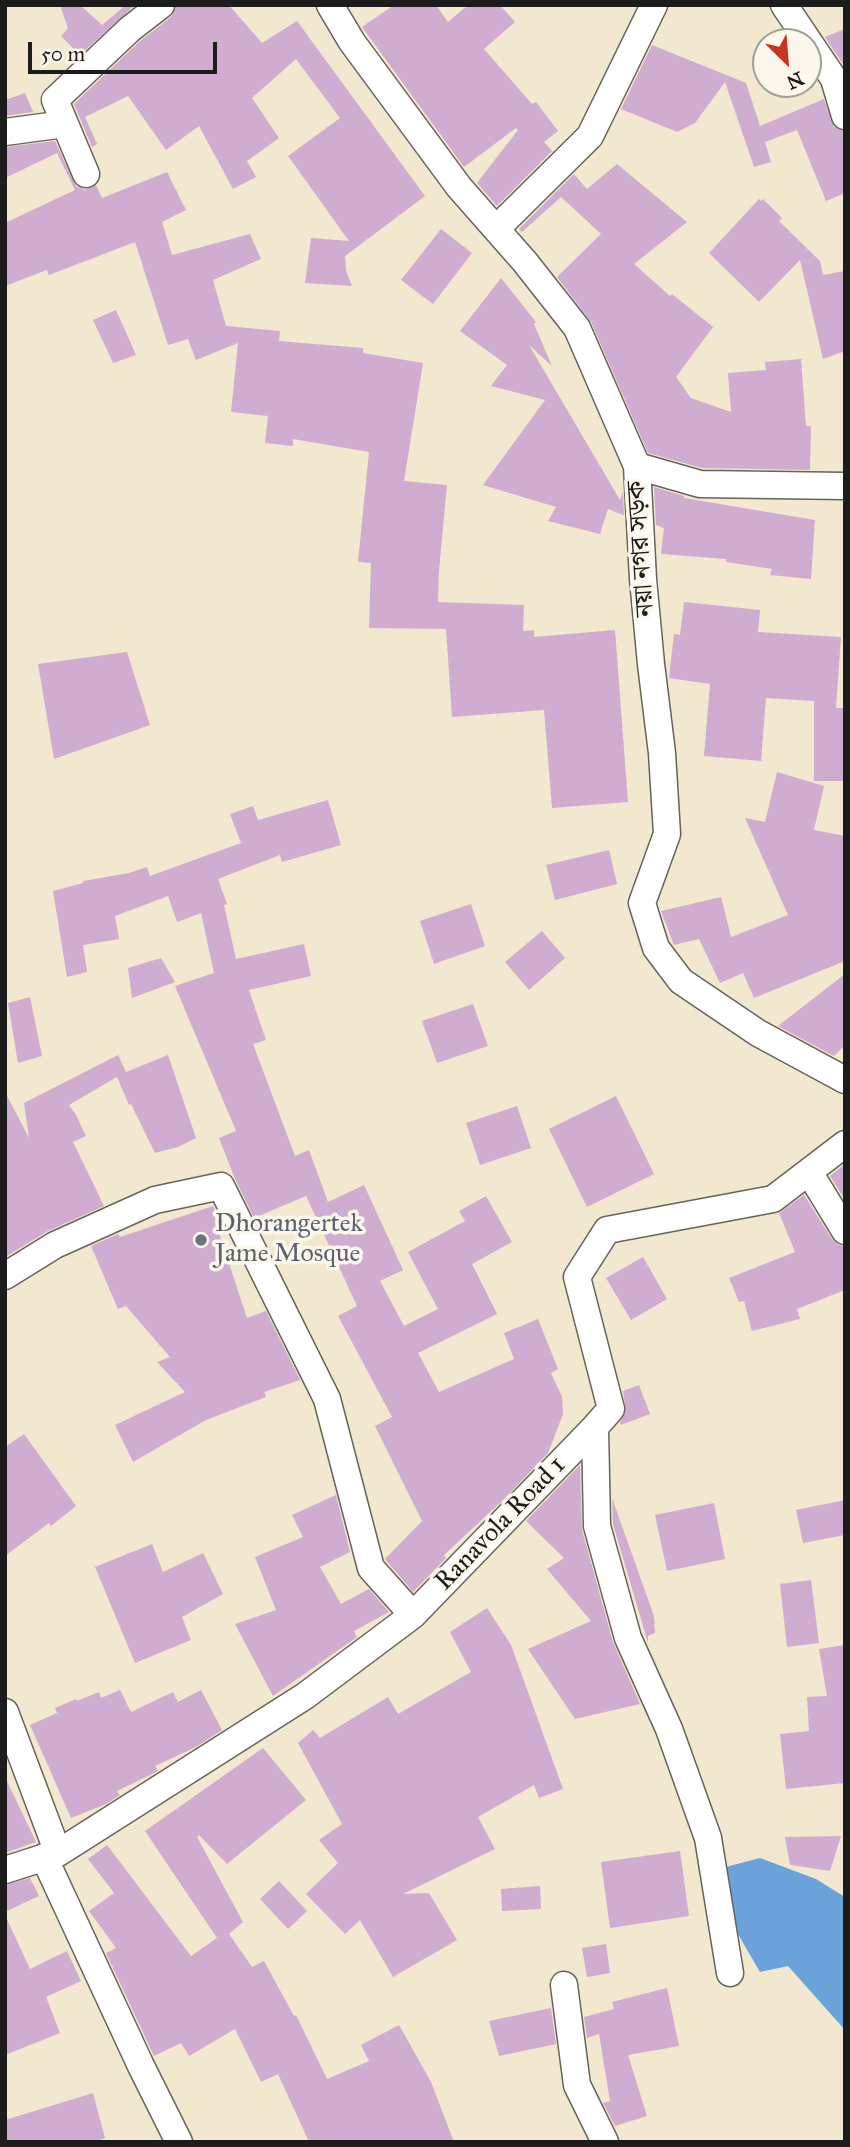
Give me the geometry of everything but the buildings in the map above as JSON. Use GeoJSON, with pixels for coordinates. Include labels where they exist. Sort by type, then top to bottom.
{"type":"FeatureCollection","features":[{"type":"Feature","properties":{"kind":"street"},"geometry":{"type":"LineString","coordinates":[[86,174],[55,100],[130,29],[161,5]]}},
{"type":"Feature","properties":{"kind":"street","name":"নয়া নগর সড়ক"},"geometry":{"type":"LineString","coordinates":[[330,5],[352,42],[459,187],[578,328],[637,466],[643,579],[662,753],[667,834],[642,903],[656,948],[681,981],[758,1033],[845,1080]]}},
{"type":"Feature","properties":{"kind":"street"},"geometry":{"type":"LineString","coordinates":[[496,229],[590,136],[654,5]]}},
{"type":"Feature","properties":{"kind":"street"},"geometry":{"type":"LineString","coordinates":[[784,5],[834,79],[845,116]]}},
{"type":"Feature","properties":{"kind":"street"},"geometry":{"type":"LineString","coordinates":[[5,132],[65,124]]}},
{"type":"Feature","properties":{"kind":"street"},"geometry":{"type":"LineString","coordinates":[[637,466],[700,484],[845,486]]}},
{"type":"Feature","properties":{"kind":"street","name":"Ranavola Road 1"},"geometry":{"type":"LineString","coordinates":[[5,1870],[51,1855],[306,1696],[414,1615],[595,1427],[611,1409],[577,1277],[607,1230],[773,1199],[845,1144]]}},
{"type":"Feature","properties":{"kind":"street"},"geometry":{"type":"LineString","coordinates":[[809,1172],[845,1231]]}},
{"type":"Feature","properties":{"kind":"street"},"geometry":{"type":"LineString","coordinates":[[5,1276],[55,1245],[155,1200],[221,1186],[327,1399],[371,1568],[414,1615]]}},
{"type":"Feature","properties":{"kind":"street"},"geometry":{"type":"LineString","coordinates":[[595,1427],[597,1526],[628,1638],[669,1729],[708,1838],[730,1972]]}},
{"type":"Feature","properties":{"kind":"street"},"geometry":{"type":"LineString","coordinates":[[5,1712],[51,1855],[141,2066],[179,2142]]}},
{"type":"Feature","properties":{"kind":"street"},"geometry":{"type":"LineString","coordinates":[[564,1985],[577,2085],[605,2142]]}},
{"type":"Feature","properties":{"kind":"water"},"geometry":{"type":"Polygon","coordinates":[[[760,1858],[816,1879],[845,1897],[845,2030],[788,1966],[760,1972],[728,1917],[722,1868],[760,1858]]]}},
{"type":"Feature","properties":{"kind":"place","name":"Dhorangertek Jame Mosque"},"geometry":{"type":"Point","coordinates":[201,1240]}}]}
